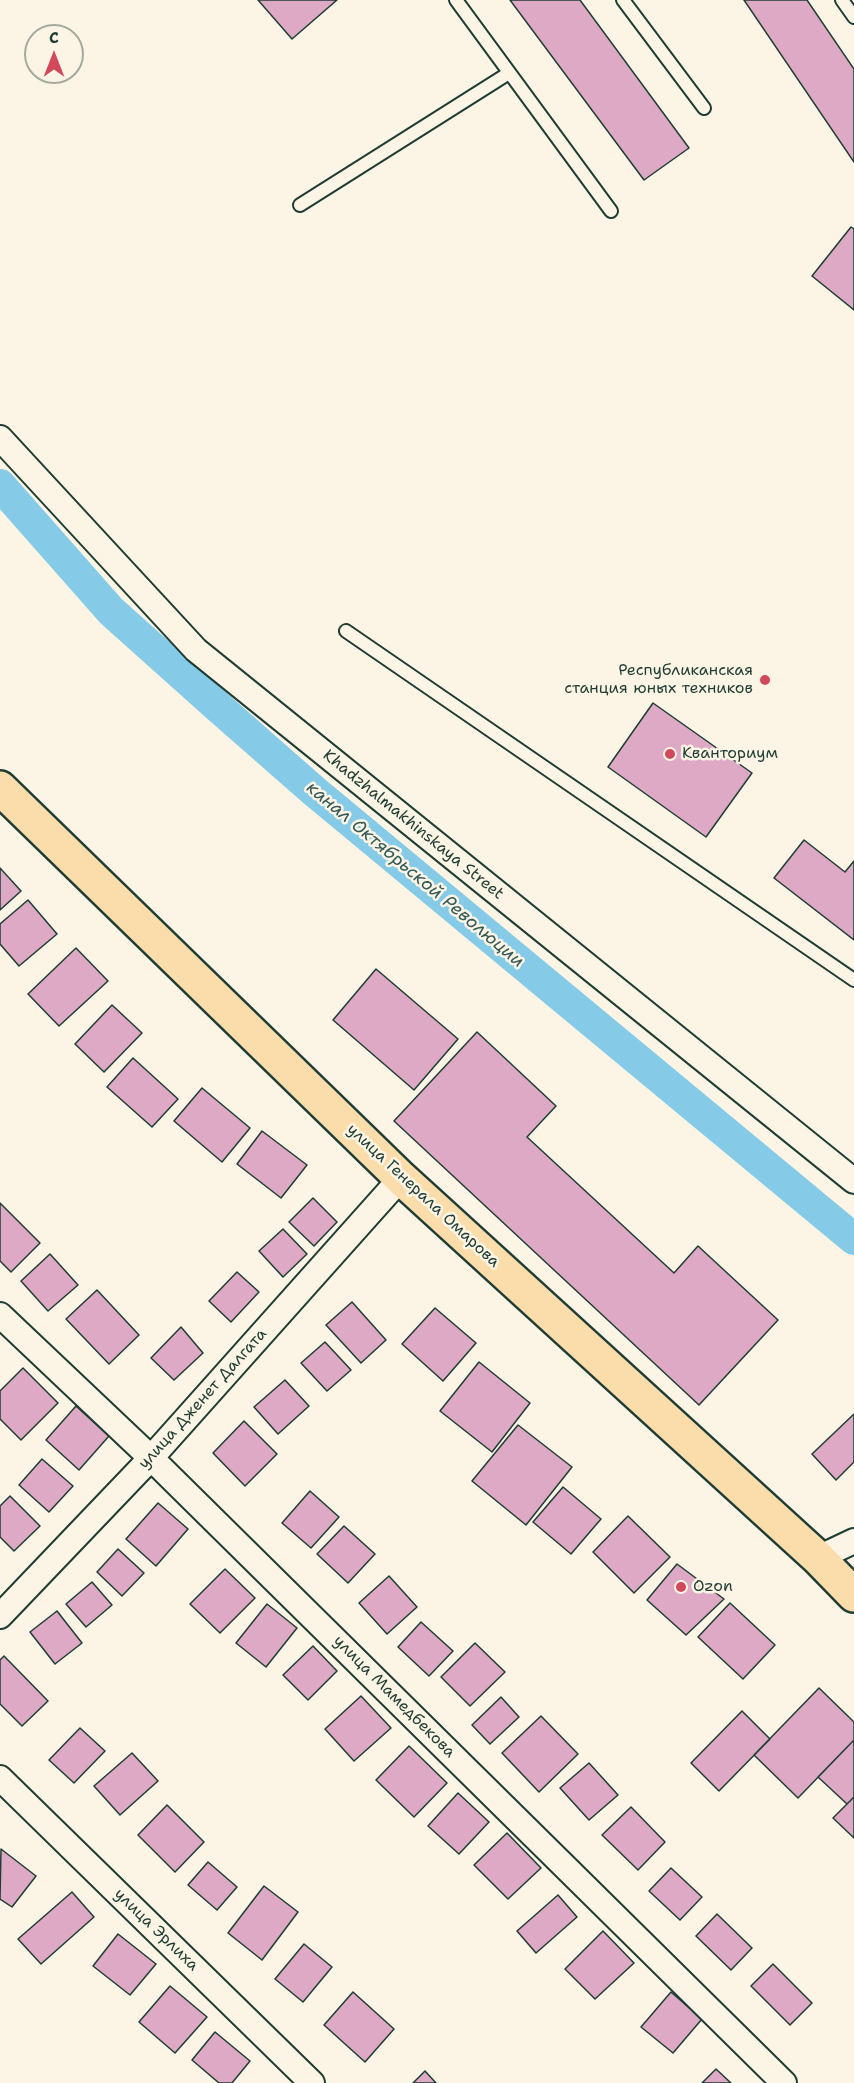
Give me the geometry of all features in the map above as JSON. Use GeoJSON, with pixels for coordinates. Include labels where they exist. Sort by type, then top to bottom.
{"type":"FeatureCollection","features":[{"type":"Feature","properties":{"kind":"main road","name":"улица Генерала Омарова"},"geometry":{"type":"LineString","coordinates":[[0,788],[399,1179],[818,1558],[854,1595]]}},
{"type":"Feature","properties":{"kind":"main road","name":"улица Генерала Омарова"},"geometry":{"type":"LineString","coordinates":[[0,795],[399,1179],[815,1561],[854,1600]]}},
{"type":"Feature","properties":{"kind":"street","name":"Khadzhalmakhinskaya Street"},"geometry":{"type":"LineString","coordinates":[[0,438],[196,650],[854,1181]]}},
{"type":"Feature","properties":{"kind":"street","name":"улица Дженет Далгата"},"geometry":{"type":"LineString","coordinates":[[0,1616],[152,1458],[399,1179]]}},
{"type":"Feature","properties":{"kind":"street","name":"улица Мамедбекова"},"geometry":{"type":"LineString","coordinates":[[0,1315],[152,1458],[784,2083]]}},
{"type":"Feature","properties":{"kind":"street"},"geometry":{"type":"LineString","coordinates":[[818,1558],[854,1541]]}},
{"type":"Feature","properties":{"kind":"street","name":"улица Эрлиха"},"geometry":{"type":"LineString","coordinates":[[0,1778],[312,2083]]}},
{"type":"Feature","properties":{"kind":"lane"},"geometry":{"type":"LineString","coordinates":[[456,0],[611,211]]}},
{"type":"Feature","properties":{"kind":"lane"},"geometry":{"type":"LineString","coordinates":[[624,0],[704,108]]}},
{"type":"Feature","properties":{"kind":"lane"},"geometry":{"type":"LineString","coordinates":[[842,0],[854,16]]}},
{"type":"Feature","properties":{"kind":"lane"},"geometry":{"type":"LineString","coordinates":[[300,205],[509,73]]}},
{"type":"Feature","properties":{"kind":"lane"},"geometry":{"type":"LineString","coordinates":[[346,631],[854,980]]}},
{"type":"Feature","properties":{"kind":"building"},"geometry":{"type":"Polygon","coordinates":[[[258,0],[337,0],[292,39],[258,0]]]}},
{"type":"Feature","properties":{"kind":"building"},"geometry":{"type":"Polygon","coordinates":[[[510,0],[580,0],[689,148],[644,180],[510,0]]]}},
{"type":"Feature","properties":{"kind":"building"},"geometry":{"type":"Polygon","coordinates":[[[744,0],[807,0],[854,69],[854,162],[744,0]]]}},
{"type":"Feature","properties":{"kind":"building"},"geometry":{"type":"Polygon","coordinates":[[[851,227],[854,229],[854,310],[812,276],[851,227]]]}},
{"type":"Feature","properties":{"kind":"building"},"geometry":{"type":"Polygon","coordinates":[[[653,703],[752,773],[706,837],[608,767],[653,703]]]}},
{"type":"Feature","properties":{"kind":"building"},"geometry":{"type":"Polygon","coordinates":[[[804,840],[845,872],[854,861],[854,940],[774,878],[804,840]]]}},
{"type":"Feature","properties":{"kind":"building"},"geometry":{"type":"Polygon","coordinates":[[[0,868],[21,891],[0,910],[0,868]]]}},
{"type":"Feature","properties":{"kind":"building"},"geometry":{"type":"Polygon","coordinates":[[[28,900],[57,934],[19,966],[0,944],[0,924],[28,900]]]}},
{"type":"Feature","properties":{"kind":"building"},"geometry":{"type":"Polygon","coordinates":[[[76,948],[108,981],[59,1026],[28,994],[76,948]]]}},
{"type":"Feature","properties":{"kind":"building"},"geometry":{"type":"Polygon","coordinates":[[[376,969],[458,1039],[414,1090],[333,1020],[376,969]]]}},
{"type":"Feature","properties":{"kind":"building"},"geometry":{"type":"Polygon","coordinates":[[[112,1005],[142,1033],[104,1072],[75,1044],[112,1005]]]}},
{"type":"Feature","properties":{"kind":"building"},"geometry":{"type":"Polygon","coordinates":[[[477,1032],[556,1106],[527,1137],[674,1273],[698,1246],[778,1320],[699,1405],[394,1121],[477,1032]]]}},
{"type":"Feature","properties":{"kind":"building"},"geometry":{"type":"Polygon","coordinates":[[[133,1058],[178,1099],[152,1127],[107,1087],[133,1058]]]}},
{"type":"Feature","properties":{"kind":"building"},"geometry":{"type":"Polygon","coordinates":[[[202,1088],[250,1128],[222,1162],[174,1121],[202,1088]]]}},
{"type":"Feature","properties":{"kind":"building"},"geometry":{"type":"Polygon","coordinates":[[[262,1131],[307,1165],[281,1198],[237,1164],[262,1131]]]}},
{"type":"Feature","properties":{"kind":"building"},"geometry":{"type":"Polygon","coordinates":[[[313,1198],[337,1222],[314,1246],[289,1222],[313,1198]]]}},
{"type":"Feature","properties":{"kind":"building"},"geometry":{"type":"Polygon","coordinates":[[[0,1203],[40,1243],[11,1272],[0,1261],[0,1203]]]}},
{"type":"Feature","properties":{"kind":"building"},"geometry":{"type":"Polygon","coordinates":[[[283,1229],[307,1254],[283,1277],[259,1251],[283,1229]]]}},
{"type":"Feature","properties":{"kind":"building"},"geometry":{"type":"Polygon","coordinates":[[[50,1254],[78,1285],[48,1311],[21,1281],[50,1254]]]}},
{"type":"Feature","properties":{"kind":"building"},"geometry":{"type":"Polygon","coordinates":[[[237,1272],[259,1292],[231,1322],[209,1301],[237,1272]]]}},
{"type":"Feature","properties":{"kind":"building"},"geometry":{"type":"Polygon","coordinates":[[[97,1290],[139,1335],[109,1364],[66,1319],[97,1290]]]}},
{"type":"Feature","properties":{"kind":"building"},"geometry":{"type":"Polygon","coordinates":[[[352,1302],[386,1340],[361,1363],[326,1325],[352,1302]]]}},
{"type":"Feature","properties":{"kind":"building"},"geometry":{"type":"Polygon","coordinates":[[[435,1308],[476,1343],[443,1381],[402,1344],[435,1308]]]}},
{"type":"Feature","properties":{"kind":"building"},"geometry":{"type":"Polygon","coordinates":[[[181,1327],[203,1353],[174,1380],[151,1358],[181,1327]]]}},
{"type":"Feature","properties":{"kind":"building"},"geometry":{"type":"Polygon","coordinates":[[[325,1342],[351,1370],[327,1391],[301,1363],[325,1342]]]}},
{"type":"Feature","properties":{"kind":"building"},"geometry":{"type":"Polygon","coordinates":[[[479,1362],[530,1403],[492,1452],[440,1411],[479,1362]]]}},
{"type":"Feature","properties":{"kind":"building"},"geometry":{"type":"Polygon","coordinates":[[[23,1368],[58,1403],[21,1440],[0,1419],[0,1391],[23,1368]]]}},
{"type":"Feature","properties":{"kind":"building"},"geometry":{"type":"Polygon","coordinates":[[[285,1380],[309,1406],[278,1434],[254,1407],[285,1380]]]}},
{"type":"Feature","properties":{"kind":"building"},"geometry":{"type":"Polygon","coordinates":[[[76,1406],[109,1436],[79,1470],[46,1440],[76,1406]]]}},
{"type":"Feature","properties":{"kind":"building"},"geometry":{"type":"Polygon","coordinates":[[[854,1414],[854,1462],[836,1480],[812,1454],[854,1414]]]}},
{"type":"Feature","properties":{"kind":"building"},"geometry":{"type":"Polygon","coordinates":[[[244,1421],[277,1454],[245,1486],[213,1453],[244,1421]]]}},
{"type":"Feature","properties":{"kind":"building"},"geometry":{"type":"Polygon","coordinates":[[[518,1425],[572,1467],[526,1525],[472,1481],[518,1425]]]}},
{"type":"Feature","properties":{"kind":"building"},"geometry":{"type":"Polygon","coordinates":[[[42,1459],[73,1486],[49,1512],[19,1485],[42,1459]]]}},
{"type":"Feature","properties":{"kind":"building"},"geometry":{"type":"Polygon","coordinates":[[[563,1487],[601,1519],[571,1554],[533,1522],[563,1487]]]}},
{"type":"Feature","properties":{"kind":"building"},"geometry":{"type":"Polygon","coordinates":[[[310,1491],[339,1517],[311,1548],[282,1523],[310,1491]]]}},
{"type":"Feature","properties":{"kind":"building"},"geometry":{"type":"Polygon","coordinates":[[[10,1496],[40,1526],[14,1551],[0,1537],[0,1506],[10,1496]]]}},
{"type":"Feature","properties":{"kind":"building"},"geometry":{"type":"Polygon","coordinates":[[[158,1503],[188,1529],[156,1566],[126,1539],[158,1503]]]}},
{"type":"Feature","properties":{"kind":"building"},"geometry":{"type":"Polygon","coordinates":[[[628,1516],[670,1557],[634,1593],[593,1552],[628,1516]]]}},
{"type":"Feature","properties":{"kind":"building"},"geometry":{"type":"Polygon","coordinates":[[[344,1526],[375,1554],[348,1583],[317,1554],[344,1526]]]}},
{"type":"Feature","properties":{"kind":"building"},"geometry":{"type":"Polygon","coordinates":[[[118,1549],[144,1573],[122,1596],[97,1572],[118,1549]]]}},
{"type":"Feature","properties":{"kind":"building"},"geometry":{"type":"Polygon","coordinates":[[[677,1564],[724,1599],[686,1635],[647,1600],[677,1564]]]}},
{"type":"Feature","properties":{"kind":"building"},"geometry":{"type":"Polygon","coordinates":[[[225,1569],[255,1598],[220,1633],[190,1604],[225,1569]]]}},
{"type":"Feature","properties":{"kind":"building"},"geometry":{"type":"Polygon","coordinates":[[[389,1576],[417,1607],[387,1634],[359,1603],[389,1576]]]}},
{"type":"Feature","properties":{"kind":"building"},"geometry":{"type":"Polygon","coordinates":[[[92,1582],[112,1605],[86,1627],[66,1604],[92,1582]]]}},
{"type":"Feature","properties":{"kind":"building"},"geometry":{"type":"Polygon","coordinates":[[[730,1603],[775,1645],[743,1679],[698,1637],[730,1603]]]}},
{"type":"Feature","properties":{"kind":"building"},"geometry":{"type":"Polygon","coordinates":[[[267,1604],[297,1628],[266,1667],[236,1643],[267,1604]]]}},
{"type":"Feature","properties":{"kind":"building"},"geometry":{"type":"Polygon","coordinates":[[[57,1611],[82,1643],[55,1664],[30,1632],[57,1611]]]}},
{"type":"Feature","properties":{"kind":"building"},"geometry":{"type":"Polygon","coordinates":[[[421,1622],[453,1651],[429,1676],[398,1647],[421,1622]]]}},
{"type":"Feature","properties":{"kind":"building"},"geometry":{"type":"Polygon","coordinates":[[[475,1643],[505,1672],[470,1706],[441,1677],[475,1643]]]}},
{"type":"Feature","properties":{"kind":"building"},"geometry":{"type":"Polygon","coordinates":[[[313,1646],[337,1671],[308,1700],[283,1675],[313,1646]]]}},
{"type":"Feature","properties":{"kind":"building"},"geometry":{"type":"Polygon","coordinates":[[[4,1656],[48,1701],[22,1726],[0,1704],[0,1660],[4,1656]]]}},
{"type":"Feature","properties":{"kind":"building"},"geometry":{"type":"Polygon","coordinates":[[[819,1688],[854,1722],[854,1740],[798,1798],[754,1755],[819,1688]]]}},
{"type":"Feature","properties":{"kind":"building"},"geometry":{"type":"Polygon","coordinates":[[[361,1696],[391,1728],[354,1761],[325,1729],[361,1696]]]}},
{"type":"Feature","properties":{"kind":"building"},"geometry":{"type":"Polygon","coordinates":[[[501,1697],[519,1717],[490,1744],[472,1725],[501,1697]]]}},
{"type":"Feature","properties":{"kind":"building"},"geometry":{"type":"Polygon","coordinates":[[[742,1711],[770,1739],[719,1791],[691,1763],[742,1711]]]}},
{"type":"Feature","properties":{"kind":"building"},"geometry":{"type":"Polygon","coordinates":[[[541,1716],[578,1754],[539,1792],[502,1753],[541,1716]]]}},
{"type":"Feature","properties":{"kind":"building"},"geometry":{"type":"Polygon","coordinates":[[[80,1728],[105,1751],[74,1783],[49,1760],[80,1728]]]}},
{"type":"Feature","properties":{"kind":"building"},"geometry":{"type":"Polygon","coordinates":[[[854,1740],[854,1797],[847,1804],[818,1777],[854,1740]]]}},
{"type":"Feature","properties":{"kind":"building"},"geometry":{"type":"Polygon","coordinates":[[[409,1746],[447,1783],[414,1817],[376,1780],[409,1746]]]}},
{"type":"Feature","properties":{"kind":"building"},"geometry":{"type":"Polygon","coordinates":[[[132,1753],[158,1781],[120,1815],[94,1786],[132,1753]]]}},
{"type":"Feature","properties":{"kind":"building"},"geometry":{"type":"Polygon","coordinates":[[[589,1763],[618,1795],[589,1820],[560,1788],[589,1763]]]}},
{"type":"Feature","properties":{"kind":"building"},"geometry":{"type":"Polygon","coordinates":[[[458,1793],[489,1822],[459,1854],[428,1826],[458,1793]]]}},
{"type":"Feature","properties":{"kind":"building"},"geometry":{"type":"Polygon","coordinates":[[[854,1797],[854,1838],[833,1818],[854,1797]]]}},
{"type":"Feature","properties":{"kind":"building"},"geometry":{"type":"Polygon","coordinates":[[[167,1805],[204,1842],[175,1872],[138,1835],[167,1805]]]}},
{"type":"Feature","properties":{"kind":"building"},"geometry":{"type":"Polygon","coordinates":[[[631,1807],[665,1842],[638,1870],[602,1835],[631,1807]]]}},
{"type":"Feature","properties":{"kind":"building"},"geometry":{"type":"Polygon","coordinates":[[[507,1833],[541,1868],[508,1899],[474,1865],[507,1833]]]}},
{"type":"Feature","properties":{"kind":"building"},"geometry":{"type":"Polygon","coordinates":[[[1,1849],[36,1876],[12,1907],[0,1899],[1,1849]]]}},
{"type":"Feature","properties":{"kind":"building"},"geometry":{"type":"Polygon","coordinates":[[[208,1862],[237,1887],[217,1910],[188,1885],[208,1862]]]}},
{"type":"Feature","properties":{"kind":"building"},"geometry":{"type":"Polygon","coordinates":[[[671,1868],[702,1897],[680,1920],[649,1891],[671,1868]]]}},
{"type":"Feature","properties":{"kind":"building"},"geometry":{"type":"Polygon","coordinates":[[[264,1886],[298,1912],[262,1960],[228,1933],[264,1886]]]}},
{"type":"Feature","properties":{"kind":"building"},"geometry":{"type":"Polygon","coordinates":[[[72,1892],[94,1917],[41,1964],[18,1939],[72,1892]]]}},
{"type":"Feature","properties":{"kind":"building"},"geometry":{"type":"Polygon","coordinates":[[[558,1895],[577,1917],[536,1953],[517,1931],[558,1895]]]}},
{"type":"Feature","properties":{"kind":"building"},"geometry":{"type":"Polygon","coordinates":[[[717,1914],[752,1948],[731,1970],[696,1936],[717,1914]]]}},
{"type":"Feature","properties":{"kind":"building"},"geometry":{"type":"Polygon","coordinates":[[[603,1931],[634,1963],[595,1999],[565,1969],[603,1931]]]}},
{"type":"Feature","properties":{"kind":"building"},"geometry":{"type":"Polygon","coordinates":[[[118,1934],[156,1964],[130,1995],[93,1966],[118,1934]]]}},
{"type":"Feature","properties":{"kind":"building"},"geometry":{"type":"Polygon","coordinates":[[[304,1944],[332,1967],[303,2002],[275,1979],[304,1944]]]}},
{"type":"Feature","properties":{"kind":"building"},"geometry":{"type":"Polygon","coordinates":[[[773,1964],[812,2003],[790,2025],[751,1986],[773,1964]]]}},
{"type":"Feature","properties":{"kind":"building"},"geometry":{"type":"Polygon","coordinates":[[[170,1986],[207,2017],[175,2053],[139,2022],[170,1986]]]}},
{"type":"Feature","properties":{"kind":"building"},"geometry":{"type":"Polygon","coordinates":[[[353,1992],[394,2029],[365,2062],[324,2025],[353,1992]]]}},
{"type":"Feature","properties":{"kind":"building"},"geometry":{"type":"Polygon","coordinates":[[[671,1992],[702,2019],[673,2053],[641,2027],[671,1992]]]}},
{"type":"Feature","properties":{"kind":"building"},"geometry":{"type":"Polygon","coordinates":[[[215,2032],[250,2061],[232,2083],[219,2083],[192,2060],[215,2032]]]}},
{"type":"Feature","properties":{"kind":"building"},"geometry":{"type":"Polygon","coordinates":[[[716,2069],[731,2083],[702,2083],[716,2069]]]}},
{"type":"Feature","properties":{"kind":"building"},"geometry":{"type":"Polygon","coordinates":[[[425,2071],[436,2083],[413,2083],[425,2071]]]}},
{"type":"Feature","properties":{"kind":"waterway","name":"канал Октябрьской Революции"},"geometry":{"type":"LineString","coordinates":[[0,485],[111,611],[216,705],[314,791],[854,1239]]}},
{"type":"Feature","properties":{"kind":"place","name":"Республиканская станция юных техников"},"geometry":{"type":"Point","coordinates":[765,680]}},
{"type":"Feature","properties":{"kind":"place","name":"Кванториум"},"geometry":{"type":"Point","coordinates":[670,754]}},
{"type":"Feature","properties":{"kind":"place","name":"Ozon"},"geometry":{"type":"Point","coordinates":[681,1587]}}]}
